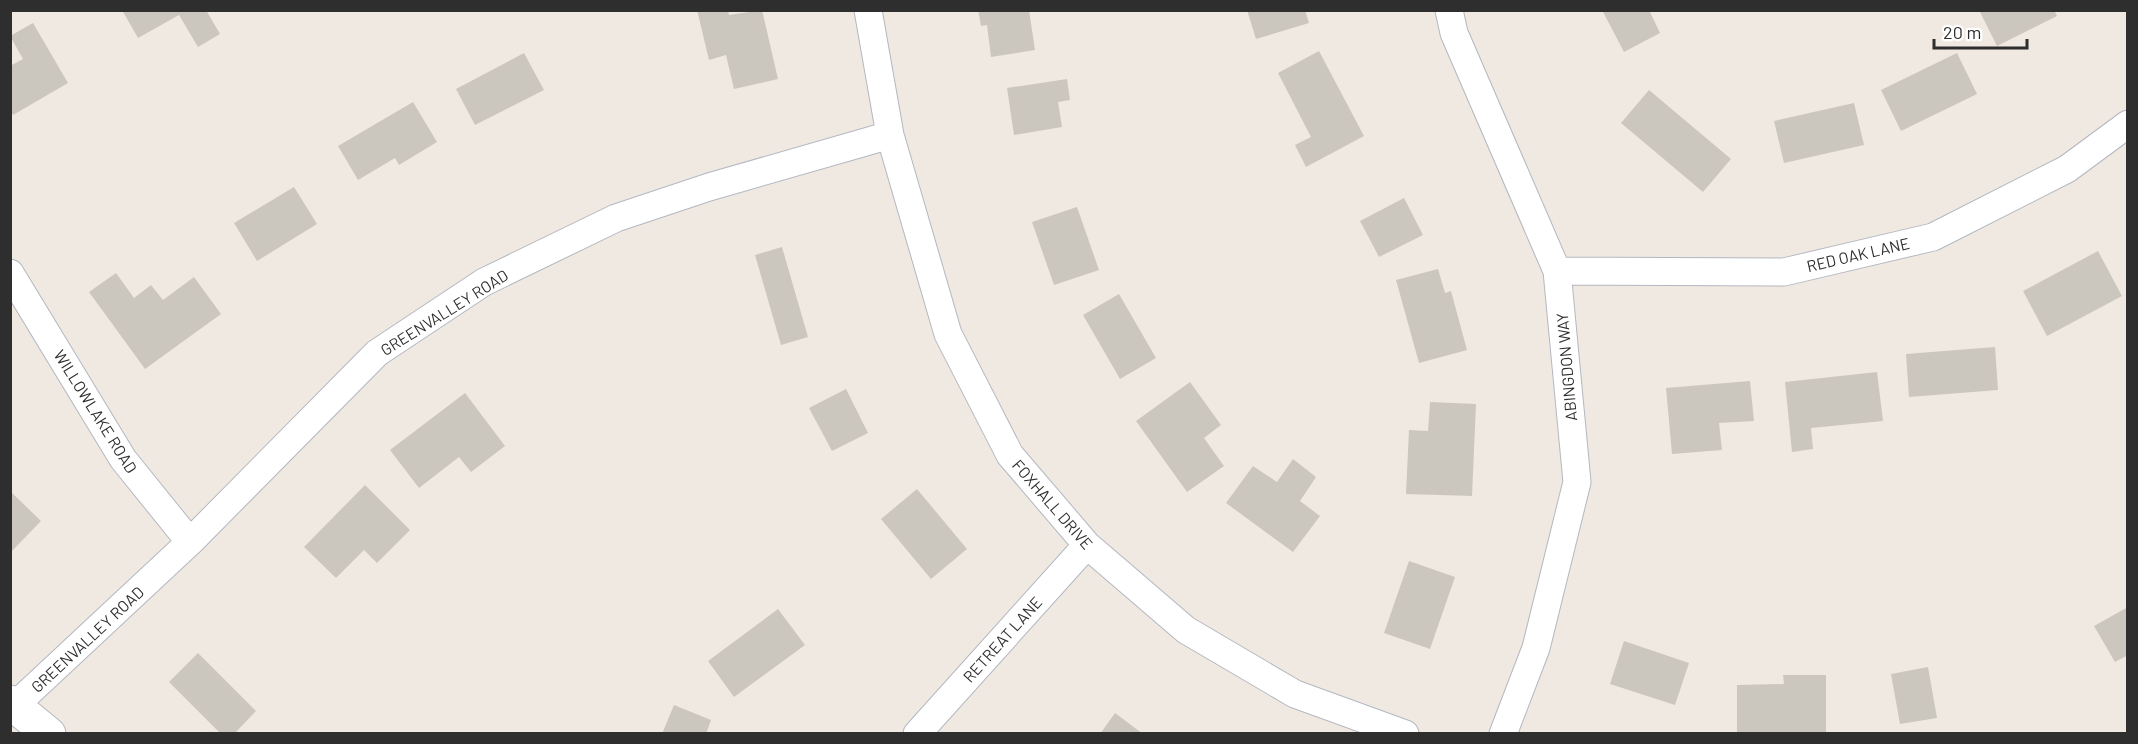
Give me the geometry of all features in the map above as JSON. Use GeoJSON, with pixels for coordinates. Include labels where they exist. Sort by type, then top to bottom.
{"type":"FeatureCollection","features":[{"type":"Feature","properties":{"kind":"street","name":"FOXHALL DRIVE"},"geometry":{"type":"LineString","coordinates":[[868,10],[890,135],[948,334],[1010,455],[1088,545],[1186,630],[1295,694],[1404,734]]}},
{"type":"Feature","properties":{"kind":"street","name":"ABINGDON WAY"},"geometry":{"type":"LineString","coordinates":[[1449,10],[1454,33],[1557,271],[1577,482],[1536,648],[1503,734]]}},
{"type":"Feature","properties":{"kind":"street","name":"RED OAK LANE"},"geometry":{"type":"LineString","coordinates":[[1557,271],[1784,272],[1933,237],[2067,169],[2127,124]]}},
{"type":"Feature","properties":{"kind":"street","name":"GREENVALLEY ROAD"},"geometry":{"type":"LineString","coordinates":[[12,706],[190,542],[377,353],[484,282],[616,218],[709,187],[890,135]]}},
{"type":"Feature","properties":{"kind":"street","name":"WILLOWLAKE ROAD"},"geometry":{"type":"LineString","coordinates":[[10,273],[123,459],[190,542]]}},
{"type":"Feature","properties":{"kind":"street","name":"RETREAT LANE"},"geometry":{"type":"LineString","coordinates":[[917,734],[1088,545]]}},
{"type":"Feature","properties":{"kind":"street"},"geometry":{"type":"LineString","coordinates":[[12,706],[49,734]]}},
{"type":"Feature","properties":{"kind":"building"},"geometry":{"type":"Polygon","coordinates":[[[122,10],[206,10],[220,34],[198,47],[179,15],[138,38],[122,10]]]}},
{"type":"Feature","properties":{"kind":"building"},"geometry":{"type":"Polygon","coordinates":[[[697,10],[728,10],[729,15],[762,10],[778,79],[734,89],[726,55],[709,60],[697,10]]]}},
{"type":"Feature","properties":{"kind":"building"},"geometry":{"type":"Polygon","coordinates":[[[978,10],[1029,10],[1035,50],[991,57],[987,25],[981,26],[978,10]]]}},
{"type":"Feature","properties":{"kind":"building"},"geometry":{"type":"Polygon","coordinates":[[[1247,10],[1305,10],[1309,23],[1256,39],[1247,10]]]}},
{"type":"Feature","properties":{"kind":"building"},"geometry":{"type":"Polygon","coordinates":[[[1602,10],[1649,10],[1660,33],[1624,52],[1602,10]]]}},
{"type":"Feature","properties":{"kind":"building"},"geometry":{"type":"Polygon","coordinates":[[[1979,10],[2054,10],[2057,16],[1997,46],[1979,10]]]}},
{"type":"Feature","properties":{"kind":"building"},"geometry":{"type":"Polygon","coordinates":[[[33,23],[68,83],[13,115],[10,110],[10,66],[23,59],[10,36],[33,23]]]}},
{"type":"Feature","properties":{"kind":"building"},"geometry":{"type":"Polygon","coordinates":[[[1319,51],[1364,136],[1306,167],[1295,145],[1311,137],[1278,73],[1319,51]]]}},
{"type":"Feature","properties":{"kind":"building"},"geometry":{"type":"Polygon","coordinates":[[[524,53],[544,90],[475,125],[456,89],[524,53]]]}},
{"type":"Feature","properties":{"kind":"building"},"geometry":{"type":"Polygon","coordinates":[[[1957,53],[1977,94],[1901,131],[1881,90],[1957,53]]]}},
{"type":"Feature","properties":{"kind":"building"},"geometry":{"type":"Polygon","coordinates":[[[1067,79],[1070,100],[1058,102],[1062,127],[1014,135],[1007,88],[1067,79]]]}},
{"type":"Feature","properties":{"kind":"building"},"geometry":{"type":"Polygon","coordinates":[[[1649,90],[1731,159],[1703,192],[1621,123],[1649,90]]]}},
{"type":"Feature","properties":{"kind":"building"},"geometry":{"type":"Polygon","coordinates":[[[413,102],[437,142],[399,165],[395,158],[358,180],[338,146],[413,102]]]}},
{"type":"Feature","properties":{"kind":"building"},"geometry":{"type":"Polygon","coordinates":[[[1854,103],[1864,145],[1784,163],[1774,121],[1854,103]]]}},
{"type":"Feature","properties":{"kind":"building"},"geometry":{"type":"Polygon","coordinates":[[[294,187],[317,224],[257,261],[234,223],[294,187]]]}},
{"type":"Feature","properties":{"kind":"building"},"geometry":{"type":"Polygon","coordinates":[[[1404,198],[1423,235],[1379,257],[1360,221],[1404,198]]]}},
{"type":"Feature","properties":{"kind":"building"},"geometry":{"type":"Polygon","coordinates":[[[1077,207],[1099,270],[1054,285],[1032,222],[1077,207]]]}},
{"type":"Feature","properties":{"kind":"building"},"geometry":{"type":"Polygon","coordinates":[[[782,247],[808,337],[781,345],[755,255],[782,247]]]}},
{"type":"Feature","properties":{"kind":"building"},"geometry":{"type":"Polygon","coordinates":[[[2098,251],[2122,296],[2047,336],[2023,291],[2098,251]]]}},
{"type":"Feature","properties":{"kind":"building"},"geometry":{"type":"Polygon","coordinates":[[[1438,269],[1445,293],[1451,291],[1467,350],[1419,363],[1396,280],[1438,269]]]}},
{"type":"Feature","properties":{"kind":"building"},"geometry":{"type":"Polygon","coordinates":[[[116,273],[134,298],[151,285],[163,300],[194,277],[221,314],[145,369],[89,292],[116,273]]]}},
{"type":"Feature","properties":{"kind":"building"},"geometry":{"type":"Polygon","coordinates":[[[1119,294],[1156,358],[1120,379],[1083,315],[1119,294]]]}},
{"type":"Feature","properties":{"kind":"building"},"geometry":{"type":"Polygon","coordinates":[[[1995,347],[1998,390],[1909,397],[1906,354],[1995,347]]]}},
{"type":"Feature","properties":{"kind":"building"},"geometry":{"type":"Polygon","coordinates":[[[1877,372],[1883,421],[1811,428],[1813,449],[1792,452],[1785,382],[1877,372]]]}},
{"type":"Feature","properties":{"kind":"building"},"geometry":{"type":"Polygon","coordinates":[[[1750,381],[1754,421],[1719,423],[1722,450],[1672,454],[1666,388],[1750,381]]]}},
{"type":"Feature","properties":{"kind":"building"},"geometry":{"type":"Polygon","coordinates":[[[1190,382],[1221,425],[1204,438],[1224,466],[1187,492],[1136,421],[1190,382]]]}},
{"type":"Feature","properties":{"kind":"building"},"geometry":{"type":"Polygon","coordinates":[[[846,389],[868,433],[832,451],[809,408],[846,389]]]}},
{"type":"Feature","properties":{"kind":"building"},"geometry":{"type":"Polygon","coordinates":[[[465,393],[505,446],[471,472],[459,457],[419,488],[390,450],[465,393]]]}},
{"type":"Feature","properties":{"kind":"building"},"geometry":{"type":"Polygon","coordinates":[[[1430,402],[1476,404],[1472,496],[1406,494],[1409,430],[1428,431],[1430,402]]]}},
{"type":"Feature","properties":{"kind":"building"},"geometry":{"type":"Polygon","coordinates":[[[1293,459],[1316,477],[1300,501],[1320,516],[1293,552],[1226,503],[1253,466],[1277,482],[1293,459]]]}},
{"type":"Feature","properties":{"kind":"building"},"geometry":{"type":"Polygon","coordinates":[[[365,485],[410,530],[377,563],[364,550],[336,578],[304,547],[365,485]]]}},
{"type":"Feature","properties":{"kind":"building"},"geometry":{"type":"Polygon","coordinates":[[[917,489],[967,549],[931,579],[881,519],[917,489]]]}},
{"type":"Feature","properties":{"kind":"building"},"geometry":{"type":"Polygon","coordinates":[[[10,491],[41,521],[10,553],[10,491]]]}},
{"type":"Feature","properties":{"kind":"building"},"geometry":{"type":"Polygon","coordinates":[[[1409,561],[1455,577],[1430,649],[1384,633],[1409,561]]]}},
{"type":"Feature","properties":{"kind":"building"},"geometry":{"type":"Polygon","coordinates":[[[2128,607],[2128,655],[2115,662],[2094,626],[2128,607]]]}},
{"type":"Feature","properties":{"kind":"building"},"geometry":{"type":"Polygon","coordinates":[[[778,609],[805,645],[734,697],[708,661],[778,609]]]}},
{"type":"Feature","properties":{"kind":"building"},"geometry":{"type":"Polygon","coordinates":[[[1624,641],[1689,663],[1675,705],[1610,684],[1624,641]]]}},
{"type":"Feature","properties":{"kind":"building"},"geometry":{"type":"Polygon","coordinates":[[[198,653],[256,711],[234,734],[221,734],[169,682],[198,653]]]}},
{"type":"Feature","properties":{"kind":"building"},"geometry":{"type":"Polygon","coordinates":[[[1928,667],[1937,718],[1900,724],[1891,674],[1928,667]]]}},
{"type":"Feature","properties":{"kind":"building"},"geometry":{"type":"Polygon","coordinates":[[[1783,675],[1826,675],[1826,734],[1737,734],[1737,685],[1784,684],[1783,675]]]}},
{"type":"Feature","properties":{"kind":"building"},"geometry":{"type":"Polygon","coordinates":[[[674,705],[711,720],[706,734],[662,734],[674,705]]]}},
{"type":"Feature","properties":{"kind":"building"},"geometry":{"type":"Polygon","coordinates":[[[1115,713],[1143,734],[1100,734],[1115,713]]]}}]}
